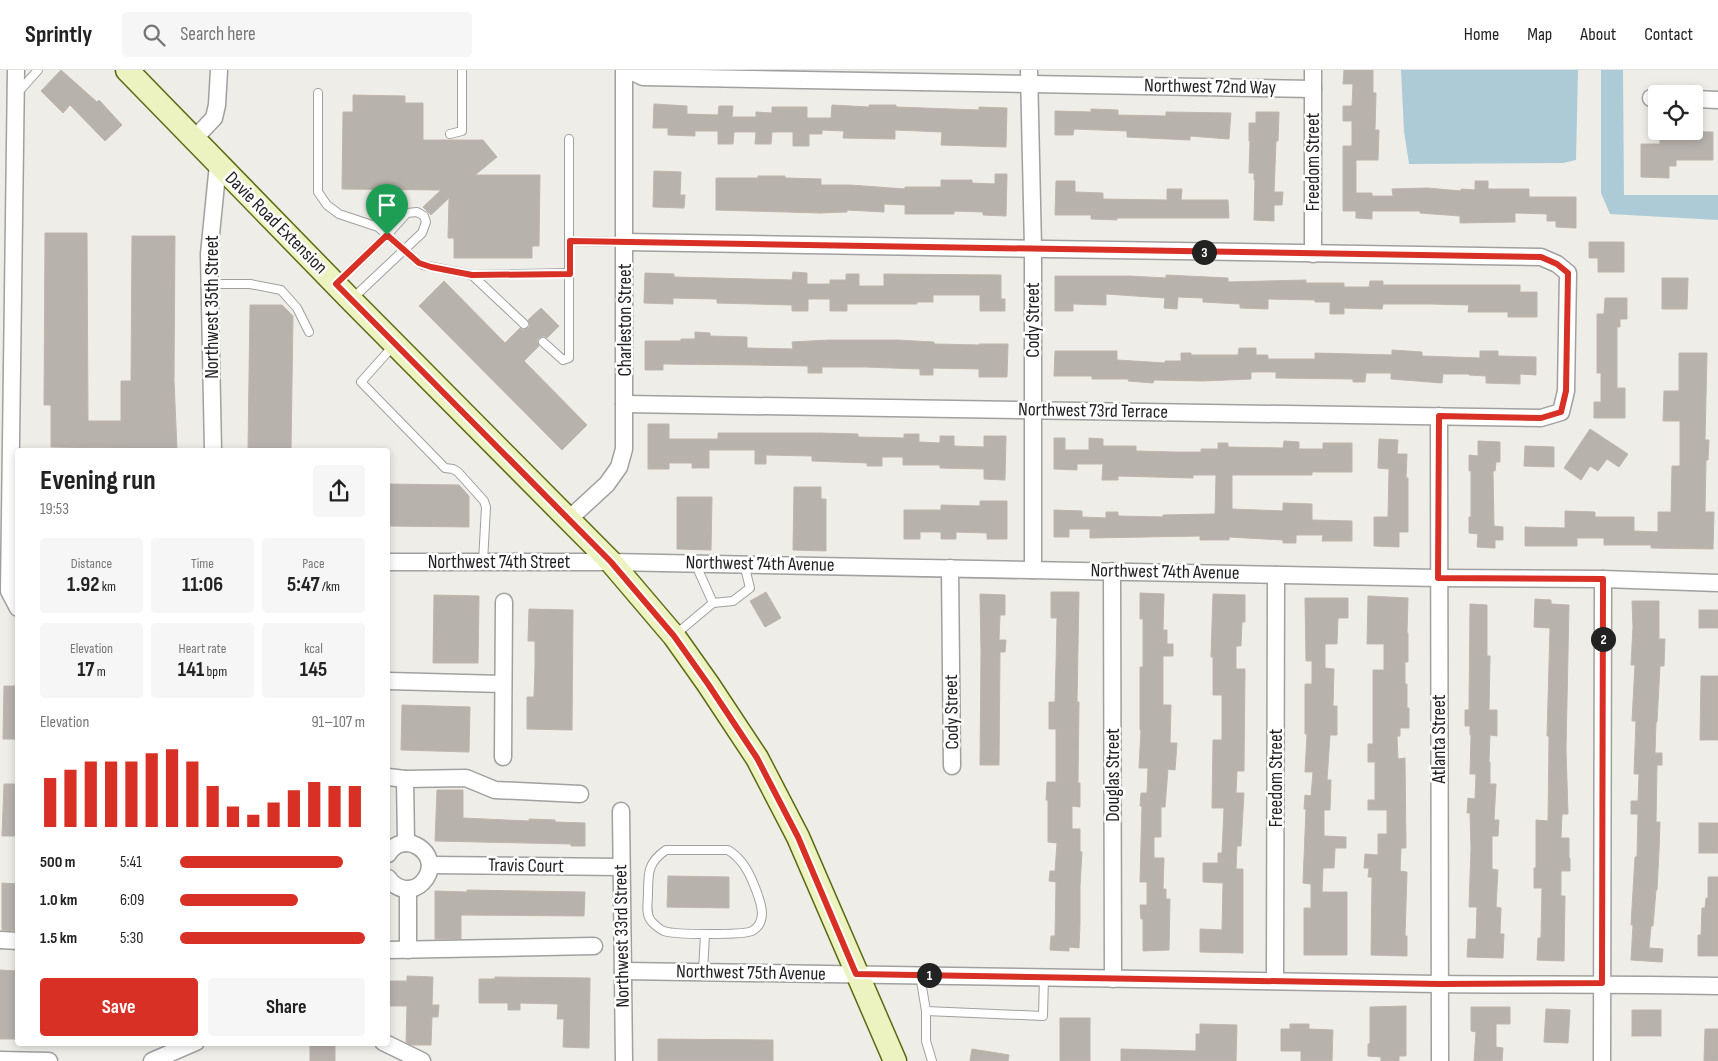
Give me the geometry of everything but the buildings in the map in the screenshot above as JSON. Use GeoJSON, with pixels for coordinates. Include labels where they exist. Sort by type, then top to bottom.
{"type":"FeatureCollection","features":[{"type":"Feature","properties":{"kind":"main road","name":"Davie Road Extension"},"geometry":{"type":"LineString","coordinates":[[127,70],[351,300],[611,562],[674,636],[757,758],[798,837],[895,1061]]}},
{"type":"Feature","properties":{"kind":"street"},"geometry":{"type":"LineString","coordinates":[[15,604],[5,591],[9,548],[16,70]]}},
{"type":"Feature","properties":{"kind":"street"},"geometry":{"type":"LineString","coordinates":[[194,139],[214,118],[217,105],[219,70]]}},
{"type":"Feature","properties":{"kind":"street","name":"Charleston Street"},"geometry":{"type":"LineString","coordinates":[[569,519],[607,484],[619,468],[624,449],[624,70]]}},
{"type":"Feature","properties":{"kind":"street","name":"Northwest 72nd Way"},"geometry":{"type":"LineString","coordinates":[[628,70],[643,76],[1029,77],[1313,88]]}},
{"type":"Feature","properties":{"kind":"street","name":"Freedom Street"},"geometry":{"type":"LineString","coordinates":[[1313,70],[1313,254]]}},
{"type":"Feature","properties":{"kind":"street","name":"Cody Street"},"geometry":{"type":"LineString","coordinates":[[1029,77],[1033,248],[1033,570]]}},
{"type":"Feature","properties":{"kind":"street"},"geometry":{"type":"LineString","coordinates":[[1703,99],[1718,100]]}},
{"type":"Feature","properties":{"kind":"street","name":"Northwest 35th Street"},"geometry":{"type":"LineString","coordinates":[[213,448],[209,254],[218,164]]}},
{"type":"Feature","properties":{"kind":"street"},"geometry":{"type":"LineString","coordinates":[[625,242],[1313,254]]}},
{"type":"Feature","properties":{"kind":"street","name":"Northwest 73rd Terrace"},"geometry":{"type":"LineString","coordinates":[[624,404],[1541,418],[1561,412],[1566,391],[1568,273],[1557,264],[1541,257],[1313,254]]}},
{"type":"Feature","properties":{"kind":"street","name":"Atlanta Street"},"geometry":{"type":"LineString","coordinates":[[1439,416],[1440,1061]]}},
{"type":"Feature","properties":{"kind":"street","name":"Northwest 74th Street"},"geometry":{"type":"LineString","coordinates":[[390,562],[611,562]]}},
{"type":"Feature","properties":{"kind":"street","name":"Northwest 74th Avenue"},"geometry":{"type":"LineString","coordinates":[[611,562],[1438,578],[1603,579],[1718,583]]}},
{"type":"Feature","properties":{"kind":"street","name":"Cody Street"},"geometry":{"type":"LineString","coordinates":[[950,568],[952,766]]}},
{"type":"Feature","properties":{"kind":"street","name":"Douglas Street"},"geometry":{"type":"LineString","coordinates":[[1112,571],[1113,979]]}},
{"type":"Feature","properties":{"kind":"street","name":"Freedom Street"},"geometry":{"type":"LineString","coordinates":[[1275,980],[1276,575]]}},
{"type":"Feature","properties":{"kind":"street"},"geometry":{"type":"LineString","coordinates":[[1602,1061],[1603,579]]}},
{"type":"Feature","properties":{"kind":"street"},"geometry":{"type":"LineString","coordinates":[[502,758],[504,602]]}},
{"type":"Feature","properties":{"kind":"street"},"geometry":{"type":"LineString","coordinates":[[390,681],[503,684]]}},
{"type":"Feature","properties":{"kind":"street"},"geometry":{"type":"LineString","coordinates":[[390,777],[405,779],[466,778],[495,790],[580,794]]}},
{"type":"Feature","properties":{"kind":"street"},"geometry":{"type":"LineString","coordinates":[[405,779],[406,842]]}},
{"type":"Feature","properties":{"kind":"street","name":"Northwest 33rd Street"},"geometry":{"type":"LineString","coordinates":[[621,811],[624,1061]]}},
{"type":"Feature","properties":{"kind":"street"},"geometry":{"type":"LineString","coordinates":[[390,850],[406,842],[415,844],[423,849],[428,856],[430,865],[429,874],[424,882],[417,887],[399,888],[390,881]]}},
{"type":"Feature","properties":{"kind":"street","name":"Travis Court"},"geometry":{"type":"LineString","coordinates":[[430,865],[621,867]]}},
{"type":"Feature","properties":{"kind":"street"},"geometry":{"type":"LineString","coordinates":[[408,889],[408,950]]}},
{"type":"Feature","properties":{"kind":"street"},"geometry":{"type":"LineString","coordinates":[[0,940],[15,941]]}},
{"type":"Feature","properties":{"kind":"street"},"geometry":{"type":"LineString","coordinates":[[390,950],[594,946]]}},
{"type":"Feature","properties":{"kind":"street","name":"Northwest 75th Avenue"},"geometry":{"type":"LineString","coordinates":[[623,971],[1439,984],[1602,983],[1718,986]]}},
{"type":"Feature","properties":{"kind":"street"},"geometry":{"type":"LineString","coordinates":[[390,1045],[422,1061]]}},
{"type":"Feature","properties":{"kind":"street"},"geometry":{"type":"LineString","coordinates":[[152,1061],[187,1046]]}},
{"type":"Feature","properties":{"kind":"street"},"geometry":{"type":"LineString","coordinates":[[0,1060],[48,1061]]}},
{"type":"Feature","properties":{"kind":"lane"},"geometry":{"type":"LineString","coordinates":[[15,92],[22,88],[38,70]]}},
{"type":"Feature","properties":{"kind":"lane"},"geometry":{"type":"LineString","coordinates":[[450,134],[462,131],[462,70]]}},
{"type":"Feature","properties":{"kind":"lane"},"geometry":{"type":"LineString","coordinates":[[318,93],[318,192],[327,205],[339,214],[378,227],[423,265],[472,275],[570,274]]}},
{"type":"Feature","properties":{"kind":"lane"},"geometry":{"type":"LineString","coordinates":[[543,342],[559,358],[563,360],[570,358],[569,139]]}},
{"type":"Feature","properties":{"kind":"lane"},"geometry":{"type":"LineString","coordinates":[[336,284],[387,235],[406,213],[417,212],[424,216],[426,222],[422,233],[351,300]]}},
{"type":"Feature","properties":{"kind":"lane"},"geometry":{"type":"LineString","coordinates":[[570,241],[625,242]]}},
{"type":"Feature","properties":{"kind":"lane"},"geometry":{"type":"LineString","coordinates":[[472,275],[524,324]]}},
{"type":"Feature","properties":{"kind":"lane"},"geometry":{"type":"LineString","coordinates":[[209,284],[250,284],[281,290],[297,308],[309,332]]}},
{"type":"Feature","properties":{"kind":"lane"},"geometry":{"type":"LineString","coordinates":[[395,344],[361,382],[444,468],[453,469],[458,472],[484,501],[486,507],[483,562]]}},
{"type":"Feature","properties":{"kind":"lane"},"geometry":{"type":"LineString","coordinates":[[695,563],[713,603]]}},
{"type":"Feature","properties":{"kind":"lane"},"geometry":{"type":"LineString","coordinates":[[674,636],[713,603],[733,601],[750,588],[744,564]]}},
{"type":"Feature","properties":{"kind":"lane"},"geometry":{"type":"LineString","coordinates":[[666,850],[728,850],[746,868],[755,887],[763,907],[761,921],[753,931],[705,934],[665,932],[651,921],[647,914],[650,865],[657,856],[666,850]]}},
{"type":"Feature","properties":{"kind":"lane"},"geometry":{"type":"LineString","coordinates":[[703,972],[705,934]]}},
{"type":"Feature","properties":{"kind":"lane"},"geometry":{"type":"LineString","coordinates":[[920,975],[926,1011],[926,1041],[932,1061]]}},
{"type":"Feature","properties":{"kind":"lane"},"geometry":{"type":"LineString","coordinates":[[926,1011],[1043,1016],[1044,978]]}},
{"type":"Feature","properties":{"kind":"water"},"geometry":{"type":"Polygon","coordinates":[[[1401,70],[1578,70],[1576,160],[1563,163],[1409,164],[1404,131],[1401,70]]]}},
{"type":"Feature","properties":{"kind":"water"},"geometry":{"type":"Polygon","coordinates":[[[1601,70],[1623,70],[1624,195],[1718,195],[1718,220],[1610,214],[1601,193],[1601,70]]]}},
{"type":"Feature","properties":{"kind":"route"},"geometry":{"type":"LineString","coordinates":[[387,235],[423,265],[472,275],[570,274],[570,241],[1541,257],[1557,264],[1568,273],[1566,391],[1561,412],[1541,418],[1439,416],[1438,578],[1603,579],[1602,983],[1439,984],[856,974],[798,837],[757,758],[674,636],[611,562],[336,284],[387,235]]}}]}
